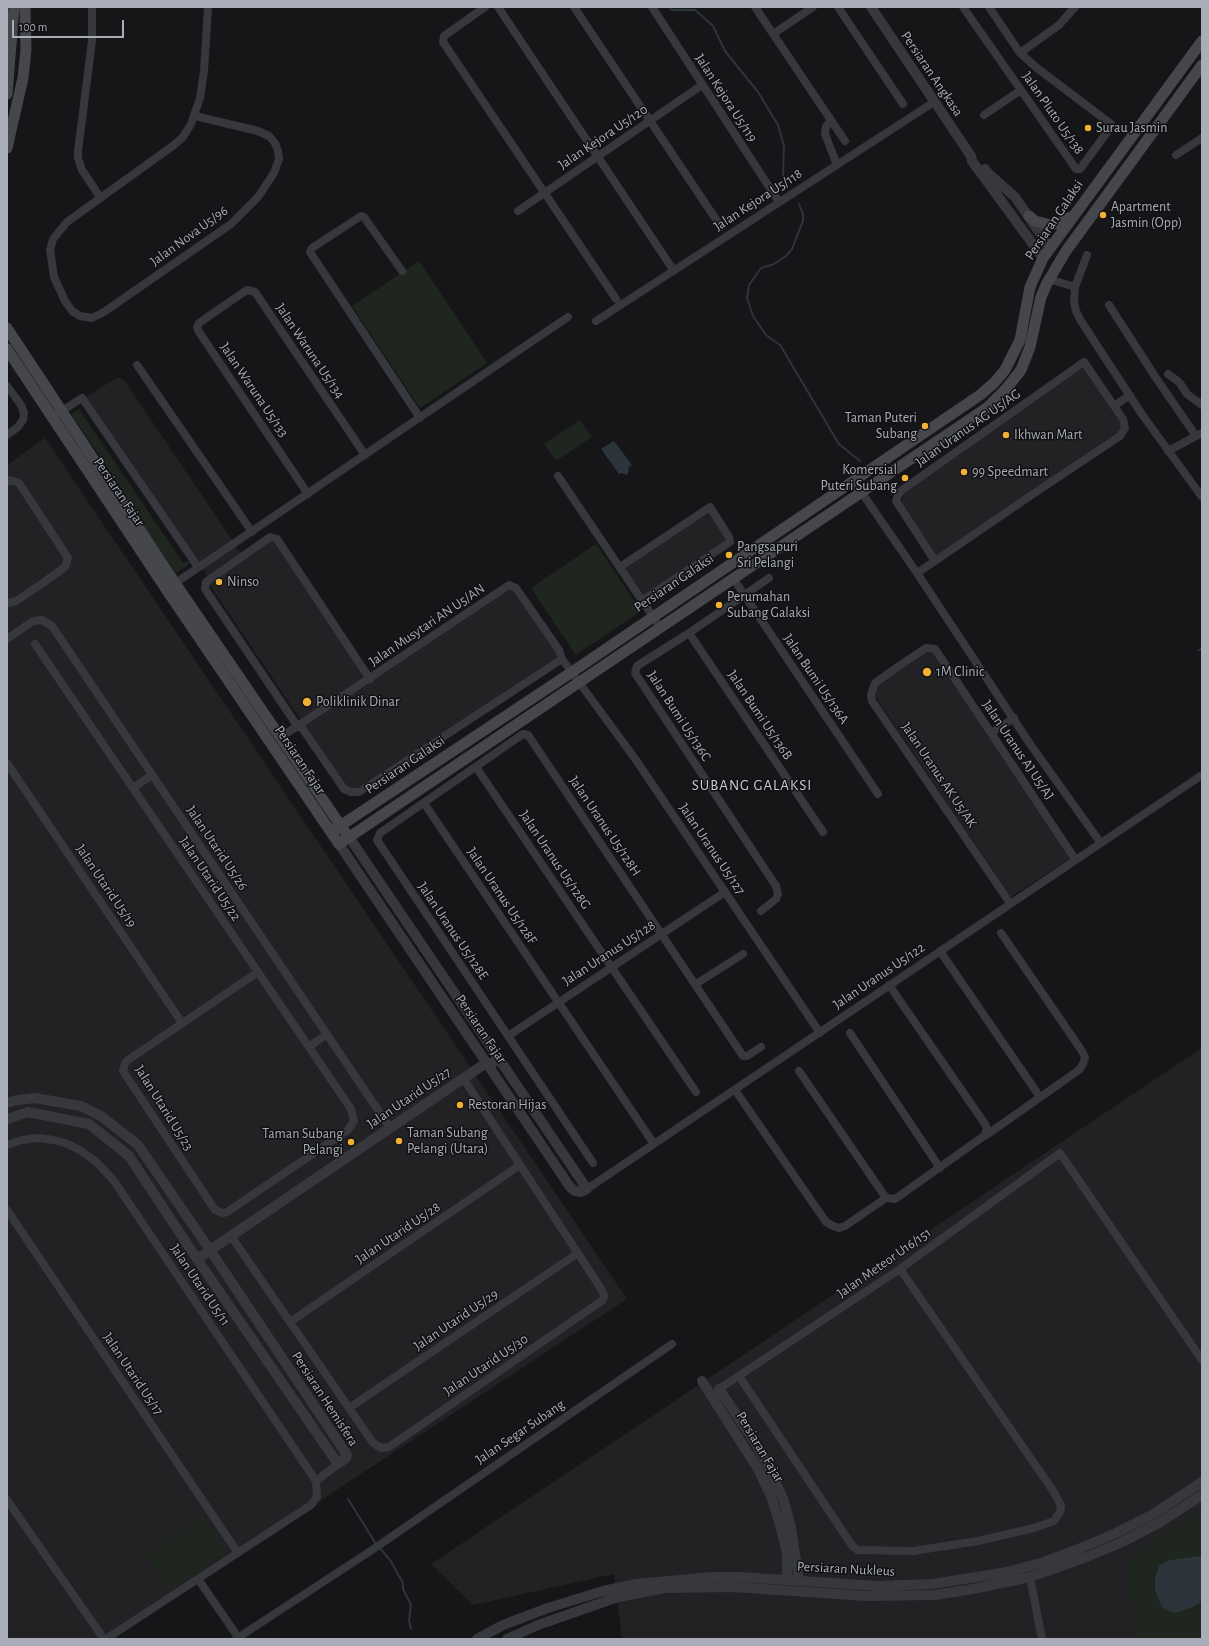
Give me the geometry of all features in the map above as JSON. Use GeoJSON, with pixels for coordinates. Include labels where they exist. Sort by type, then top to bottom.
{"type":"FeatureCollection","features":[{"type":"Feature","properties":{"kind":"main road"},"geometry":{"type":"LineString","coordinates":[[7,94],[14,7]]}},
{"type":"Feature","properties":{"kind":"main road"},"geometry":{"type":"LineString","coordinates":[[7,148],[23,78],[26,50],[25,7]]}},
{"type":"Feature","properties":{"kind":"main road","name":"Persiaran Galaksi"},"geometry":{"type":"LineString","coordinates":[[331,832],[572,672],[653,615],[980,395],[994,383],[1005,370],[1020,340],[1030,287],[1048,254],[1073,215],[1202,41]]}},
{"type":"Feature","properties":{"kind":"main road","name":"Persiaran Galaksi"},"geometry":{"type":"LineString","coordinates":[[339,844],[988,406],[1006,389],[1021,370],[1030,347],[1041,297],[1049,279],[1066,251],[1202,65]]}},
{"type":"Feature","properties":{"kind":"main road"},"geometry":{"type":"LineString","coordinates":[[1029,216],[1035,221],[1051,225],[1067,220],[1073,215]]}},
{"type":"Feature","properties":{"kind":"main road"},"geometry":{"type":"LineString","coordinates":[[1041,297],[1039,292],[1040,282],[1048,254],[1058,250],[1076,229],[1083,226]]}},
{"type":"Feature","properties":{"kind":"main road"},"geometry":{"type":"LineString","coordinates":[[7,328],[56,415]]}},
{"type":"Feature","properties":{"kind":"main road","name":"Persiaran Fajar"},"geometry":{"type":"LineString","coordinates":[[7,349],[176,583],[349,837]]}},
{"type":"Feature","properties":{"kind":"main road","name":"Persiaran Fajar"},"geometry":{"type":"LineString","coordinates":[[56,415],[166,589],[339,844]]}},
{"type":"Feature","properties":{"kind":"street"},"geometry":{"type":"LineString","coordinates":[[92,7],[92,41],[78,158],[82,170],[100,197]]}},
{"type":"Feature","properties":{"kind":"street"},"geometry":{"type":"LineString","coordinates":[[195,116],[200,98],[204,71],[208,7]]}},
{"type":"Feature","properties":{"kind":"street"},"geometry":{"type":"LineString","coordinates":[[485,7],[443,38],[443,42],[616,299]]}},
{"type":"Feature","properties":{"kind":"street"},"geometry":{"type":"LineString","coordinates":[[498,7],[674,271]]}},
{"type":"Feature","properties":{"kind":"street"},"geometry":{"type":"LineString","coordinates":[[574,7],[721,227]]}},
{"type":"Feature","properties":{"kind":"street","name":"Jalan Kejora U5/119"},"geometry":{"type":"LineString","coordinates":[[652,7],[779,202]]}},
{"type":"Feature","properties":{"kind":"street"},"geometry":{"type":"LineString","coordinates":[[755,7],[845,141]]}},
{"type":"Feature","properties":{"kind":"street"},"geometry":{"type":"LineString","coordinates":[[773,34],[813,7]]}},
{"type":"Feature","properties":{"kind":"street"},"geometry":{"type":"LineString","coordinates":[[838,7],[903,104]]}},
{"type":"Feature","properties":{"kind":"street","name":"Persiaran Angkasa"},"geometry":{"type":"LineString","coordinates":[[871,7],[971,156],[972,161],[1048,254]]}},
{"type":"Feature","properties":{"kind":"street","name":"Jalan Pluto U5/138"},"geometry":{"type":"LineString","coordinates":[[963,7],[1076,169],[1080,169],[1111,127],[1111,124],[1037,68],[1020,53],[989,7]]}},
{"type":"Feature","properties":{"kind":"street","name":"Jalan Pluto U5/138"},"geometry":{"type":"LineString","coordinates":[[1020,53],[1059,25],[1074,7]]}},
{"type":"Feature","properties":{"kind":"street","name":"Jalan Kejora U5/120"},"geometry":{"type":"LineString","coordinates":[[518,211],[702,85]]}},
{"type":"Feature","properties":{"kind":"street"},"geometry":{"type":"LineString","coordinates":[[984,114],[1021,90]]}},
{"type":"Feature","properties":{"kind":"street","name":"Jalan Kejora U5/118"},"geometry":{"type":"LineString","coordinates":[[596,321],[934,102]]}},
{"type":"Feature","properties":{"kind":"street","name":"Jalan Nova U5/96"},"geometry":{"type":"LineString","coordinates":[[195,116],[258,130],[269,136],[275,143],[278,151],[279,159],[274,174],[258,197],[231,224],[92,318],[80,316],[72,311],[65,302],[54,277],[50,250],[53,239],[67,222],[100,197],[174,146],[183,136],[195,116]]}},
{"type":"Feature","properties":{"kind":"street"},"geometry":{"type":"LineString","coordinates":[[831,121],[826,126],[825,134],[836,165]]}},
{"type":"Feature","properties":{"kind":"street"},"geometry":{"type":"LineString","coordinates":[[1176,155],[1202,138]]}},
{"type":"Feature","properties":{"kind":"street","name":"Persiaran Angkasa"},"geometry":{"type":"LineString","coordinates":[[971,156],[976,157],[988,174],[1010,191],[1029,216],[1048,254]]}},
{"type":"Feature","properties":{"kind":"street"},"geometry":{"type":"LineString","coordinates":[[402,271],[364,217],[361,216],[312,248],[310,252],[420,418]]}},
{"type":"Feature","properties":{"kind":"street"},"geometry":{"type":"LineString","coordinates":[[1087,255],[1075,287],[1074,302],[1076,311],[1130,395],[1168,451],[1202,497]]}},
{"type":"Feature","properties":{"kind":"street"},"geometry":{"type":"LineString","coordinates":[[1049,279],[1075,287]]}},
{"type":"Feature","properties":{"kind":"street","name":"Jalan Waruna U5/134"},"geometry":{"type":"LineString","coordinates":[[222,307],[247,290],[254,292],[365,455]]}},
{"type":"Feature","properties":{"kind":"street"},"geometry":{"type":"LineString","coordinates":[[1109,305],[1156,378],[1199,434],[1168,451]]}},
{"type":"Feature","properties":{"kind":"street","name":"Jalan Waruna U5/133"},"geometry":{"type":"LineString","coordinates":[[222,307],[199,323],[197,327],[199,332],[308,494]]}},
{"type":"Feature","properties":{"kind":"street"},"geometry":{"type":"LineString","coordinates":[[166,589],[568,317]]}},
{"type":"Feature","properties":{"kind":"street","name":"Jalan Uranus AG U5/AG"},"geometry":{"type":"LineString","coordinates":[[935,561],[896,501],[902,490],[1084,362],[1114,406]]}},
{"type":"Feature","properties":{"kind":"street"},"geometry":{"type":"LineString","coordinates":[[137,365],[252,532]]}},
{"type":"Feature","properties":{"kind":"street"},"geometry":{"type":"LineString","coordinates":[[1168,374],[1179,382],[1187,394],[1202,406]]}},
{"type":"Feature","properties":{"kind":"street"},"geometry":{"type":"LineString","coordinates":[[7,386],[21,405],[24,413],[23,420],[18,427],[7,435]]}},
{"type":"Feature","properties":{"kind":"street"},"geometry":{"type":"LineString","coordinates":[[917,573],[1120,436],[1125,428],[1123,419],[1114,406],[1130,395]]}},
{"type":"Feature","properties":{"kind":"street"},"geometry":{"type":"LineString","coordinates":[[56,415],[82,398],[198,567]]}},
{"type":"Feature","properties":{"kind":"street"},"geometry":{"type":"LineString","coordinates":[[558,476],[660,627]]}},
{"type":"Feature","properties":{"kind":"street"},"geometry":{"type":"LineString","coordinates":[[7,482],[10,480],[19,483],[68,558],[65,566],[40,585],[16,601],[7,602]]}},
{"type":"Feature","properties":{"kind":"street"},"geometry":{"type":"LineString","coordinates":[[853,480],[1100,842]]}},
{"type":"Feature","properties":{"kind":"street"},"geometry":{"type":"LineString","coordinates":[[620,567],[710,507],[729,537],[730,542],[643,600]]}},
{"type":"Feature","properties":{"kind":"street"},"geometry":{"type":"LineString","coordinates":[[370,679],[277,539],[270,537],[206,582],[205,589],[299,726],[344,789],[351,792],[359,792],[562,659]]}},
{"type":"Feature","properties":{"kind":"street","name":"Jalan Bumi U5/136A"},"geometry":{"type":"LineString","coordinates":[[733,578],[878,794]]}},
{"type":"Feature","properties":{"kind":"street"},"geometry":{"type":"LineString","coordinates":[[689,633],[769,578]]}},
{"type":"Feature","properties":{"kind":"street","name":"Jalan Musytari AN U5/AN"},"geometry":{"type":"LineString","coordinates":[[281,737],[509,585],[516,588],[559,650],[562,659]]}},
{"type":"Feature","properties":{"kind":"street","name":"Jalan Utarid U5/26"},"geometry":{"type":"LineString","coordinates":[[7,639],[34,621],[42,620],[52,626],[390,1128]]}},
{"type":"Feature","properties":{"kind":"street","name":"Jalan Bumi U5/136C"},"geometry":{"type":"LineString","coordinates":[[689,633],[637,666],[635,673],[776,886],[778,894],[776,899],[761,911]]}},
{"type":"Feature","properties":{"kind":"street","name":"Jalan Bumi U5/136B"},"geometry":{"type":"LineString","coordinates":[[689,633],[822,832]]}},
{"type":"Feature","properties":{"kind":"street","name":"Jalan Utarid U5/22"},"geometry":{"type":"LineString","coordinates":[[35,644],[351,1109],[354,1121],[348,1130]]}},
{"type":"Feature","properties":{"kind":"street","name":"Jalan Uranus AJ U5/AJ"},"geometry":{"type":"LineString","coordinates":[[899,666],[926,648],[935,649],[1076,859]]}},
{"type":"Feature","properties":{"kind":"street","name":"Jalan Uranus U5/127"},"geometry":{"type":"LineString","coordinates":[[562,659],[636,760],[820,1033]]}},
{"type":"Feature","properties":{"kind":"street","name":"Jalan Uranus AK U5/AK"},"geometry":{"type":"LineString","coordinates":[[899,666],[875,683],[872,689],[872,701],[1010,903]]}},
{"type":"Feature","properties":{"kind":"street"},"geometry":{"type":"LineString","coordinates":[[991,733],[1014,718]]}},
{"type":"Feature","properties":{"kind":"street","name":"Jalan Uranus U5/128H"},"geometry":{"type":"LineString","coordinates":[[476,767],[523,734],[528,735],[744,1056],[747,1056],[761,1047]]}},
{"type":"Feature","properties":{"kind":"street","name":"Jalan Utarid U5/19"},"geometry":{"type":"LineString","coordinates":[[7,763],[182,1023]]}},
{"type":"Feature","properties":{"kind":"street"},"geometry":{"type":"LineString","coordinates":[[424,803],[476,767]]}},
{"type":"Feature","properties":{"kind":"street","name":"Jalan Uranus U5/128G"},"geometry":{"type":"LineString","coordinates":[[476,767],[696,1092]]}},
{"type":"Feature","properties":{"kind":"street","name":"Jalan Uranus U5/122"},"geometry":{"type":"LineString","coordinates":[[587,1189],[736,1090],[1202,774]]}},
{"type":"Feature","properties":{"kind":"street"},"geometry":{"type":"LineString","coordinates":[[133,788],[152,775]]}},
{"type":"Feature","properties":{"kind":"street","name":"Jalan Uranus U5/128E"},"geometry":{"type":"LineString","coordinates":[[424,803],[380,833],[377,840],[593,1163]]}},
{"type":"Feature","properties":{"kind":"street","name":"Jalan Uranus U5/128F"},"geometry":{"type":"LineString","coordinates":[[424,803],[654,1144]]}},
{"type":"Feature","properties":{"kind":"street","name":"Persiaran Fajar"},"geometry":{"type":"LineString","coordinates":[[339,844],[570,1187],[575,1191],[581,1192],[587,1189],[349,837]]}},
{"type":"Feature","properties":{"kind":"street","name":"Jalan Uranus U5/128"},"geometry":{"type":"LineString","coordinates":[[508,1036],[725,892]]}},
{"type":"Feature","properties":{"kind":"street"},"geometry":{"type":"LineString","coordinates":[[736,1090],[826,1222],[839,1228],[845,1226],[886,1198],[895,1199],[940,1168],[986,1132],[1079,1070],[1083,1064],[1085,1057],[1082,1051],[1001,933]]}},
{"type":"Feature","properties":{"kind":"street"},"geometry":{"type":"LineString","coordinates":[[940,951],[1040,1097]]}},
{"type":"Feature","properties":{"kind":"street"},"geometry":{"type":"LineString","coordinates":[[696,984],[743,954]]}},
{"type":"Feature","properties":{"kind":"street","name":"Jalan Utarid U5/23"},"geometry":{"type":"LineString","coordinates":[[258,972],[128,1060],[125,1063],[123,1071],[215,1210],[223,1213],[227,1212],[348,1130]]}},
{"type":"Feature","properties":{"kind":"street"},"geometry":{"type":"LineString","coordinates":[[448,984],[486,1048],[486,1063],[491,1062],[496,1065],[543,1124]]}},
{"type":"Feature","properties":{"kind":"street"},"geometry":{"type":"LineString","coordinates":[[889,985],[985,1124],[986,1132]]}},
{"type":"Feature","properties":{"kind":"street"},"geometry":{"type":"LineString","coordinates":[[309,1047],[327,1034]]}},
{"type":"Feature","properties":{"kind":"street"},"geometry":{"type":"LineString","coordinates":[[850,1034],[940,1168]]}},
{"type":"Feature","properties":{"kind":"street","name":"Jalan Utarid U5/27"},"geometry":{"type":"LineString","coordinates":[[197,1259],[486,1063]]}},
{"type":"Feature","properties":{"kind":"street"},"geometry":{"type":"LineString","coordinates":[[799,1071],[886,1198]]}},
{"type":"Feature","properties":{"kind":"street","name":"Jalan Utarid U5/27"},"geometry":{"type":"LineString","coordinates":[[464,1078],[600,1287],[604,1295],[603,1300],[598,1305]]}},
{"type":"Feature","properties":{"kind":"street","name":"Persiaran Hemisfera"},"geometry":{"type":"LineString","coordinates":[[7,1102],[35,1098],[81,1106],[101,1116],[138,1145],[210,1250],[346,1455],[346,1458],[338,1464],[197,1259],[129,1156],[88,1124],[28,1112],[7,1118]]}},
{"type":"Feature","properties":{"kind":"street","name":"Jalan Utarid U5/11"},"geometry":{"type":"LineString","coordinates":[[7,1145],[22,1140],[38,1138],[54,1140],[68,1144],[94,1160],[104,1170],[114,1181],[316,1481]]}},
{"type":"Feature","properties":{"kind":"street","name":"Jalan Meteor U16/151"},"geometry":{"type":"LineString","coordinates":[[719,1389],[900,1269],[1060,1153],[1202,1360]]}},
{"type":"Feature","properties":{"kind":"street","name":"Jalan Utarid U5/28"},"geometry":{"type":"LineString","coordinates":[[290,1322],[520,1165]]}},
{"type":"Feature","properties":{"kind":"street","name":"Jalan Utarid U5/17"},"geometry":{"type":"LineString","coordinates":[[7,1210],[238,1553]]}},
{"type":"Feature","properties":{"kind":"street"},"geometry":{"type":"LineString","coordinates":[[231,1236],[349,1408]]}},
{"type":"Feature","properties":{"kind":"street","name":"Jalan Utarid U5/29"},"geometry":{"type":"LineString","coordinates":[[349,1408],[578,1253]]}},
{"type":"Feature","properties":{"kind":"street"},"geometry":{"type":"LineString","coordinates":[[739,1376],[853,1546],[858,1550],[913,1551],[964,1544],[1034,1528],[1054,1521],[1060,1512],[1061,1506],[1054,1492],[900,1269]]}},
{"type":"Feature","properties":{"kind":"street","name":"Jalan Utarid U5/30"},"geometry":{"type":"LineString","coordinates":[[349,1408],[373,1443],[381,1448],[389,1447],[598,1305]]}},
{"type":"Feature","properties":{"kind":"street","name":"Jalan Segar Subang"},"geometry":{"type":"LineString","coordinates":[[237,1638],[372,1550],[672,1344]]}},
{"type":"Feature","properties":{"kind":"street","name":"Persiaran Fajar"},"geometry":{"type":"LineString","coordinates":[[702,1381],[758,1469],[771,1496],[780,1522],[787,1553],[787,1580]]}},
{"type":"Feature","properties":{"kind":"street","name":"Persiaran Fajar"},"geometry":{"type":"LineString","coordinates":[[719,1389],[765,1459],[784,1501],[791,1528],[799,1581]]}},
{"type":"Feature","properties":{"kind":"street"},"geometry":{"type":"LineString","coordinates":[[7,1500],[105,1639],[311,1506],[317,1497],[316,1481],[338,1464]]}},
{"type":"Feature","properties":{"kind":"street","name":"Persiaran Nukleus"},"geometry":{"type":"LineString","coordinates":[[477,1639],[503,1625],[548,1608],[603,1591],[636,1584],[712,1577],[739,1577],[878,1586],[933,1584],[1007,1572],[1050,1559],[1116,1533],[1152,1515],[1202,1482]]}},
{"type":"Feature","properties":{"kind":"street","name":"Persiaran Nukleus"},"geometry":{"type":"LineString","coordinates":[[507,1639],[538,1625],[618,1597],[666,1588],[734,1587],[866,1596],[935,1595],[973,1589],[1030,1577],[1084,1558],[1120,1543],[1159,1523],[1202,1495]]}},
{"type":"Feature","properties":{"kind":"street"},"geometry":{"type":"LineString","coordinates":[[1030,1577],[1042,1639]]}},
{"type":"Feature","properties":{"kind":"street"},"geometry":{"type":"LineString","coordinates":[[198,1579],[237,1638]]}},
{"type":"Feature","properties":{"kind":"shaded area"},"geometry":{"type":"Polygon","coordinates":[[[419,261],[487,363],[420,408],[352,306],[419,261]]]}},
{"type":"Feature","properties":{"kind":"shaded area"},"geometry":{"type":"Polygon","coordinates":[[[1084,367],[1120,420],[1122,427],[1118,434],[936,556],[901,503],[904,493],[1084,367]]]}},
{"type":"Feature","properties":{"kind":"shaded area"},"geometry":{"type":"Polygon","coordinates":[[[116,378],[120,378],[125,381],[244,558],[271,540],[274,541],[369,682],[509,588],[514,590],[556,651],[559,658],[358,790],[346,787],[209,584],[211,582],[85,398],[116,378]]]}},
{"type":"Feature","properties":{"kind":"shaded area"},"geometry":{"type":"Polygon","coordinates":[[[79,409],[183,563],[188,561],[190,564],[176,573],[122,494],[116,480],[71,414],[79,409]]]}},
{"type":"Feature","properties":{"kind":"shaded area"},"geometry":{"type":"Polygon","coordinates":[[[580,420],[592,437],[556,461],[544,444],[580,420]]]}},
{"type":"Feature","properties":{"kind":"shaded area"},"geometry":{"type":"Polygon","coordinates":[[[45,438],[627,1299],[110,1639],[7,1639],[7,465],[45,438]]]}},
{"type":"Feature","properties":{"kind":"shaded area"},"geometry":{"type":"Polygon","coordinates":[[[614,441],[632,465],[628,468],[629,471],[627,475],[621,473],[619,474],[601,449],[614,441]]]}},
{"type":"Feature","properties":{"kind":"shaded area"},"geometry":{"type":"Polygon","coordinates":[[[709,511],[727,541],[643,596],[624,568],[709,511]]]}},
{"type":"Feature","properties":{"kind":"shaded area"},"geometry":{"type":"Polygon","coordinates":[[[596,544],[641,611],[576,655],[531,588],[596,544]]]}},
{"type":"Feature","properties":{"kind":"shaded area"},"geometry":{"type":"Polygon","coordinates":[[[926,652],[933,653],[1071,858],[1011,897],[875,696],[877,686],[926,652]]]}},
{"type":"Feature","properties":{"kind":"shaded area"},"geometry":{"type":"Polygon","coordinates":[[[1202,1048],[1202,1639],[622,1639],[614,1574],[473,1605],[431,1564],[1202,1048]]]}},
{"type":"Feature","properties":{"kind":"shaded area"},"geometry":{"type":"Polygon","coordinates":[[[1202,1509],[1202,1639],[1135,1639],[1126,1559],[1202,1509]]]}},
{"type":"Feature","properties":{"kind":"shaded area"},"geometry":{"type":"Polygon","coordinates":[[[204,1517],[227,1552],[170,1590],[147,1555],[204,1517]]]}},
{"type":"Feature","properties":{"kind":"shaded area"},"geometry":{"type":"Polygon","coordinates":[[[1202,1556],[1202,1601],[1191,1608],[1174,1613],[1162,1607],[1155,1590],[1155,1578],[1159,1566],[1170,1560],[1202,1556]]]}},
{"type":"Feature","properties":{"kind":"waterway"},"geometry":{"type":"LineString","coordinates":[[669,7],[671,10],[695,10],[713,26],[725,51],[758,92],[778,125],[784,146],[783,176],[785,184]]}},
{"type":"Feature","properties":{"kind":"waterway"},"geometry":{"type":"LineString","coordinates":[[799,204],[803,214],[803,221],[792,249],[786,256],[774,264],[761,268],[749,285],[747,298],[753,316],[766,335],[780,345],[839,444],[860,461]]}},
{"type":"Feature","properties":{"kind":"waterway"},"geometry":{"type":"LineString","coordinates":[[348,1499],[376,1544]]}},
{"type":"Feature","properties":{"kind":"waterway"},"geometry":{"type":"LineString","coordinates":[[379,1547],[390,1560],[403,1583],[403,1589],[411,1605],[409,1620],[411,1629]]}},
{"type":"Feature","properties":{"kind":"place","name":"Surau Jasmin"},"geometry":{"type":"Point","coordinates":[1088,128]}},
{"type":"Feature","properties":{"kind":"place","name":"Apartment Jasmin (Opp)"},"geometry":{"type":"Point","coordinates":[1103,215]}},
{"type":"Feature","properties":{"kind":"place","name":"Taman Puteri Subang"},"geometry":{"type":"Point","coordinates":[925,426]}},
{"type":"Feature","properties":{"kind":"place","name":"Ikhwan Mart"},"geometry":{"type":"Point","coordinates":[1006,435]}},
{"type":"Feature","properties":{"kind":"place","name":"99 Speedmart"},"geometry":{"type":"Point","coordinates":[964,472]}},
{"type":"Feature","properties":{"kind":"place","name":"Komersial Puteri Subang"},"geometry":{"type":"Point","coordinates":[905,478]}},
{"type":"Feature","properties":{"kind":"place","name":"Pangsapuri Sri Pelangi"},"geometry":{"type":"Point","coordinates":[729,555]}},
{"type":"Feature","properties":{"kind":"place","name":"Ninso"},"geometry":{"type":"Point","coordinates":[219,582]}},
{"type":"Feature","properties":{"kind":"place","name":"Perumahan Subang Galaksi"},"geometry":{"type":"Point","coordinates":[719,605]}},
{"type":"Feature","properties":{"kind":"place","name":"1M Clinic"},"geometry":{"type":"Point","coordinates":[927,672]}},
{"type":"Feature","properties":{"kind":"place","name":"Poliklinik Dinar"},"geometry":{"type":"Point","coordinates":[307,702]}},
{"type":"Feature","properties":{"kind":"place","name":"Restoran Hijas"},"geometry":{"type":"Point","coordinates":[460,1105]}},
{"type":"Feature","properties":{"kind":"place","name":"Taman Subang Pelangi (Utara)"},"geometry":{"type":"Point","coordinates":[399,1141]}},
{"type":"Feature","properties":{"kind":"place","name":"Taman Subang Pelangi"},"geometry":{"type":"Point","coordinates":[351,1142]}},
{"type":"Feature","properties":{"kind":"district","name":"SUBANG GALAKSI"},"geometry":{"type":"Point","coordinates":[752,785]}}]}
